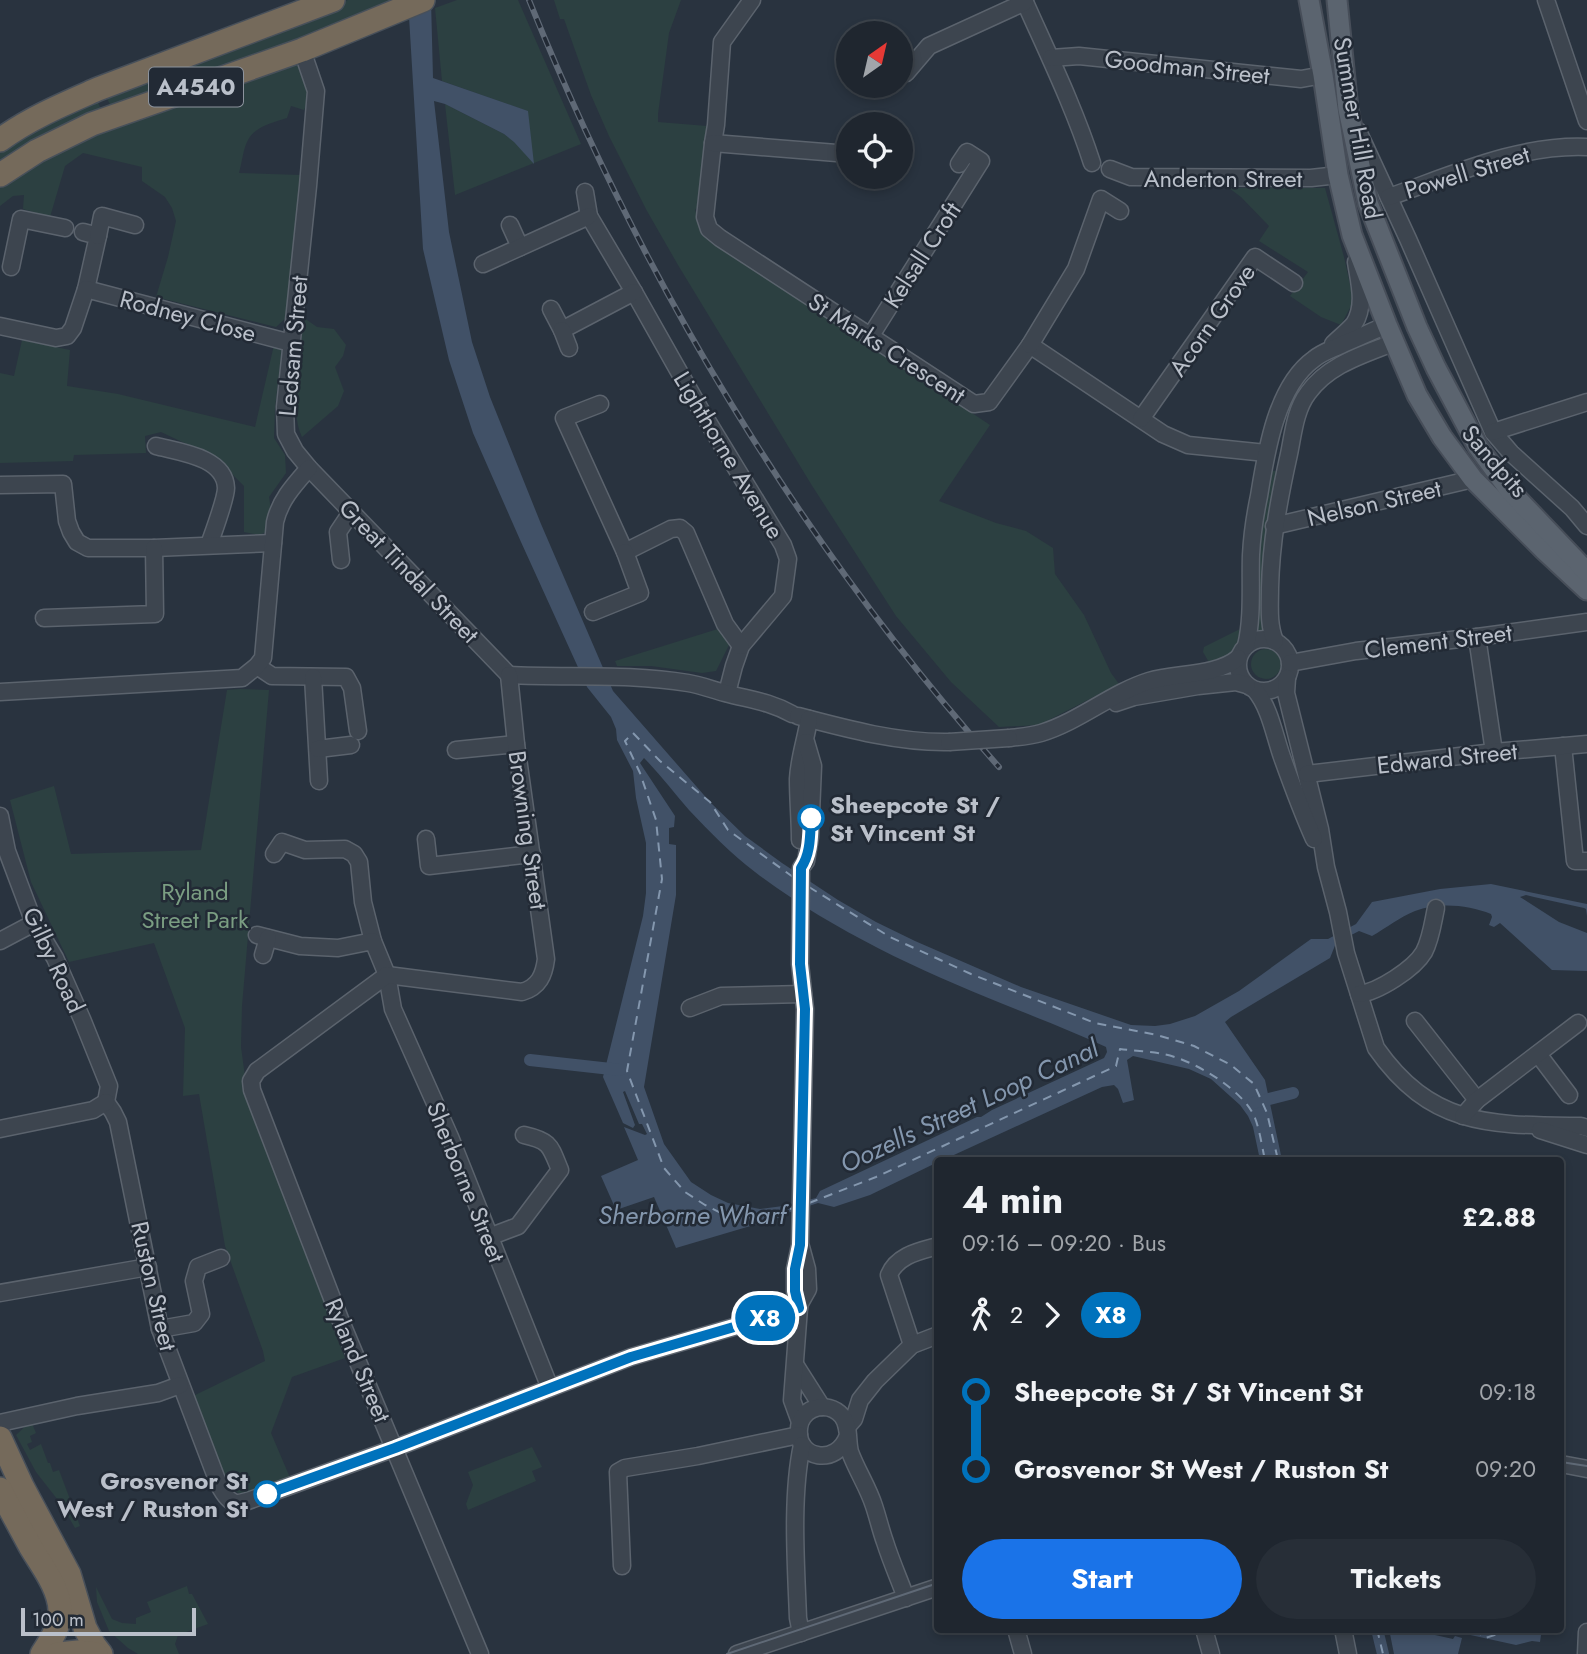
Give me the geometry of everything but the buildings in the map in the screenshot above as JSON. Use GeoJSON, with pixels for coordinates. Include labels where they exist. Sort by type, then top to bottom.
{"type":"FeatureCollection","features":[{"type":"Feature","properties":{"kind":"highway","name":"A4540"},"geometry":{"type":"LineString","coordinates":[[0,175],[64,137],[110,117],[302,50],[423,0]]}},
{"type":"Feature","properties":{"kind":"highway","name":"A4540"},"geometry":{"type":"LineString","coordinates":[[0,140],[19,126],[97,89],[328,1]]}},
{"type":"Feature","properties":{"kind":"highway"},"geometry":{"type":"LineString","coordinates":[[97,89],[110,117]]}},
{"type":"Feature","properties":{"kind":"highway"},"geometry":{"type":"LineString","coordinates":[[0,1438],[69,1574],[85,1628],[99,1654]]}},
{"type":"Feature","properties":{"kind":"highway"},"geometry":{"type":"LineString","coordinates":[[0,1489],[56,1591],[60,1610],[58,1625],[41,1654]]}},
{"type":"Feature","properties":{"kind":"highway"},"geometry":{"type":"LineString","coordinates":[[58,1654],[99,1654]]}},
{"type":"Feature","properties":{"kind":"main road","name":"Summer Hill Road"},"geometry":{"type":"LineString","coordinates":[[1309,0],[1338,175],[1352,235],[1401,331]]}},
{"type":"Feature","properties":{"kind":"main road","name":"Summer Hill Road"},"geometry":{"type":"LineString","coordinates":[[1337,0],[1348,109],[1377,257],[1401,331]]}},
{"type":"Feature","properties":{"kind":"main road","name":"Sandpits"},"geometry":{"type":"LineString","coordinates":[[1401,331],[1417,395],[1442,437],[1473,479],[1587,590]]}},
{"type":"Feature","properties":{"kind":"main road","name":"Sandpits"},"geometry":{"type":"LineString","coordinates":[[1401,331],[1436,368],[1478,447],[1510,491],[1587,572]]}},
{"type":"Feature","properties":{"kind":"street","name":"St Marks Crescent"},"geometry":{"type":"LineString","coordinates":[[752,0],[722,42],[705,217],[709,229],[974,404],[989,402],[1030,345],[1076,269],[1101,199],[1120,211]]}},
{"type":"Feature","properties":{"kind":"street"},"geometry":{"type":"LineString","coordinates":[[1546,0],[1587,121]]}},
{"type":"Feature","properties":{"kind":"street"},"geometry":{"type":"LineString","coordinates":[[914,64],[929,46],[1025,1],[1051,58],[1092,163]]}},
{"type":"Feature","properties":{"kind":"street","name":"Ledsam Street"},"geometry":{"type":"LineString","coordinates":[[302,50],[316,91],[285,407],[286,434],[309,468]]}},
{"type":"Feature","properties":{"kind":"street","name":"Goodman Street"},"geometry":{"type":"LineString","coordinates":[[1051,58],[1079,56],[1301,79],[1323,75]]}},
{"type":"Feature","properties":{"kind":"street","name":"Summer Hill Road"},"geometry":{"type":"LineString","coordinates":[[1348,109],[1493,432],[1511,453],[1572,508],[1587,526]]}},
{"type":"Feature","properties":{"kind":"street"},"geometry":{"type":"LineString","coordinates":[[713,143],[836,153]]}},
{"type":"Feature","properties":{"kind":"street","name":"Powell Street"},"geometry":{"type":"LineString","coordinates":[[1389,197],[1521,153],[1547,148],[1587,147]]}},
{"type":"Feature","properties":{"kind":"street","name":"Kelsall Croft"},"geometry":{"type":"LineString","coordinates":[[870,337],[981,162],[967,152],[958,163]]}},
{"type":"Feature","properties":{"kind":"street","name":"Anderton Street"},"geometry":{"type":"LineString","coordinates":[[1110,169],[1131,177],[1311,178],[1338,175]]}},
{"type":"Feature","properties":{"kind":"street","name":"Lighthorne Avenue"},"geometry":{"type":"LineString","coordinates":[[585,192],[589,216],[700,409],[783,545],[788,559],[783,596],[741,646],[727,693]]}},
{"type":"Feature","properties":{"kind":"street","name":"Rodney Close"},"geometry":{"type":"LineString","coordinates":[[0,326],[56,338],[67,336],[73,328],[86,289],[90,234],[102,216],[135,225]]}},
{"type":"Feature","properties":{"kind":"street"},"geometry":{"type":"LineString","coordinates":[[483,264],[589,216]]}},
{"type":"Feature","properties":{"kind":"street"},"geometry":{"type":"LineString","coordinates":[[10,267],[22,219],[65,228]]}},
{"type":"Feature","properties":{"kind":"street"},"geometry":{"type":"LineString","coordinates":[[510,225],[520,247]]}},
{"type":"Feature","properties":{"kind":"street"},"geometry":{"type":"LineString","coordinates":[[1326,867],[1298,803],[1261,697],[1239,673],[1242,652],[1249,633],[1252,538],[1266,453],[1293,382],[1307,365],[1353,325],[1359,313],[1362,297],[1352,235]]}},
{"type":"Feature","properties":{"kind":"street","name":"Acorn Grove"},"geometry":{"type":"LineString","coordinates":[[1141,419],[1255,257],[1294,283]]}},
{"type":"Feature","properties":{"kind":"street","name":"Rodney Close"},"geometry":{"type":"LineString","coordinates":[[86,289],[291,343]]}},
{"type":"Feature","properties":{"kind":"street"},"geometry":{"type":"LineString","coordinates":[[562,330],[634,292]]}},
{"type":"Feature","properties":{"kind":"street"},"geometry":{"type":"LineString","coordinates":[[551,309],[569,348]]}},
{"type":"Feature","properties":{"kind":"street"},"geometry":{"type":"LineString","coordinates":[[1323,353],[1401,331]]}},
{"type":"Feature","properties":{"kind":"street"},"geometry":{"type":"LineString","coordinates":[[1275,641],[1270,622],[1271,554],[1297,419],[1307,394],[1329,371],[1401,331]]}},
{"type":"Feature","properties":{"kind":"street"},"geometry":{"type":"LineString","coordinates":[[1030,345],[1163,434],[1188,445],[1266,453]]}},
{"type":"Feature","properties":{"kind":"street"},"geometry":{"type":"LineString","coordinates":[[1493,432],[1587,402]]}},
{"type":"Feature","properties":{"kind":"street"},"geometry":{"type":"LineString","coordinates":[[593,612],[640,593],[636,577],[565,418],[600,404]]}},
{"type":"Feature","properties":{"kind":"street"},"geometry":{"type":"LineString","coordinates":[[156,446],[198,457],[214,465],[224,478],[226,489],[209,545]]}},
{"type":"Feature","properties":{"kind":"street"},"geometry":{"type":"LineString","coordinates":[[0,692],[242,678],[263,658],[278,510],[283,499],[309,468]]}},
{"type":"Feature","properties":{"kind":"street","name":"Great Tindal Street"},"geometry":{"type":"LineString","coordinates":[[309,468],[509,675]]}},
{"type":"Feature","properties":{"kind":"street","name":"Nelson Street"},"geometry":{"type":"LineString","coordinates":[[1275,526],[1473,479]]}},
{"type":"Feature","properties":{"kind":"street"},"geometry":{"type":"LineString","coordinates":[[0,485],[64,484],[66,521],[78,542],[88,548],[273,543]]}},
{"type":"Feature","properties":{"kind":"street"},"geometry":{"type":"LineString","coordinates":[[341,560],[338,533],[352,511]]}},
{"type":"Feature","properties":{"kind":"street"},"geometry":{"type":"LineString","coordinates":[[625,552],[671,529],[680,528],[686,533],[725,624],[741,646]]}},
{"type":"Feature","properties":{"kind":"street"},"geometry":{"type":"LineString","coordinates":[[44,618],[155,614],[154,548]]}},
{"type":"Feature","properties":{"kind":"street","name":"Clement Street"},"geometry":{"type":"LineString","coordinates":[[1288,670],[1356,651],[1587,622]]}},
{"type":"Feature","properties":{"kind":"street"},"geometry":{"type":"LineString","coordinates":[[1478,637],[1494,752]]}},
{"type":"Feature","properties":{"kind":"street"},"geometry":{"type":"LineString","coordinates":[[509,675],[615,677],[691,683],[727,693],[772,713],[792,714],[907,740],[950,742],[1039,734],[1091,710],[1125,689],[1153,680],[1231,664],[1253,641],[1275,641],[1287,653],[1286,693],[1320,829],[1346,953],[1376,1048],[1411,1088],[1442,1108],[1463,1116],[1493,1123],[1587,1128]]}},
{"type":"Feature","properties":{"kind":"street"},"geometry":{"type":"LineString","coordinates":[[257,666],[272,676],[346,677],[352,688],[354,738],[318,749]]}},
{"type":"Feature","properties":{"kind":"street"},"geometry":{"type":"LineString","coordinates":[[1091,710],[1135,697],[1198,686],[1236,682],[1267,691],[1275,689],[1288,670]]}},
{"type":"Feature","properties":{"kind":"street","name":"Browning Street"},"geometry":{"type":"LineString","coordinates":[[387,975],[522,992],[531,989],[544,974],[546,959],[509,675]]}},
{"type":"Feature","properties":{"kind":"street"},"geometry":{"type":"LineString","coordinates":[[313,677],[319,781]]}},
{"type":"Feature","properties":{"kind":"street"},"geometry":{"type":"LineString","coordinates":[[809,719],[798,779],[806,920],[800,964],[805,1009],[800,1245],[807,1269],[808,1289],[799,1306],[792,1401],[800,1434],[810,1452],[820,1456],[830,1455],[859,1475]]}},
{"type":"Feature","properties":{"kind":"street"},"geometry":{"type":"LineString","coordinates":[[456,750],[472,740],[516,744]]}},
{"type":"Feature","properties":{"kind":"street","name":"Edward Street"},"geometry":{"type":"LineString","coordinates":[[1307,774],[1587,744]]}},
{"type":"Feature","properties":{"kind":"street"},"geometry":{"type":"LineString","coordinates":[[1563,746],[1581,861]]}},
{"type":"Feature","properties":{"kind":"street","name":"Gilby Road"},"geometry":{"type":"LineString","coordinates":[[0,816],[7,851],[34,923],[55,958],[109,1086],[106,1102]]}},
{"type":"Feature","properties":{"kind":"street"},"geometry":{"type":"LineString","coordinates":[[426,839],[429,866],[532,854]]}},
{"type":"Feature","properties":{"kind":"street","name":"Sherborne Street"},"geometry":{"type":"LineString","coordinates":[[277,844],[305,850],[345,849],[354,853],[359,862],[363,902],[373,941],[387,975],[393,1009],[450,1137],[550,1388]]}},
{"type":"Feature","properties":{"kind":"street"},"geometry":{"type":"LineString","coordinates":[[1359,994],[1387,983],[1412,966],[1424,953],[1436,908]]}},
{"type":"Feature","properties":{"kind":"street"},"geometry":{"type":"LineString","coordinates":[[0,941],[34,923]]}},
{"type":"Feature","properties":{"kind":"street"},"geometry":{"type":"LineString","coordinates":[[262,955],[262,937],[300,946],[338,948],[373,941]]}},
{"type":"Feature","properties":{"kind":"street","name":"Ryland Street"},"geometry":{"type":"LineString","coordinates":[[387,975],[257,1071],[251,1081],[252,1090],[471,1646],[480,1654]]}},
{"type":"Feature","properties":{"kind":"street"},"geometry":{"type":"LineString","coordinates":[[690,1008],[721,996],[803,994]]}},
{"type":"Feature","properties":{"kind":"street"},"geometry":{"type":"LineString","coordinates":[[1415,1021],[1477,1100]]}},
{"type":"Feature","properties":{"kind":"street"},"geometry":{"type":"LineString","coordinates":[[1463,1116],[1477,1100],[1578,1023]]}},
{"type":"Feature","properties":{"kind":"street"},"geometry":{"type":"LineString","coordinates":[[1538,1054],[1569,1095]]}},
{"type":"Feature","properties":{"kind":"street"},"geometry":{"type":"LineString","coordinates":[[0,1129],[93,1110],[106,1102]]}},
{"type":"Feature","properties":{"kind":"street","name":"Ruston Street"},"geometry":{"type":"LineString","coordinates":[[106,1102],[118,1122],[160,1329],[219,1485],[227,1499],[242,1503],[395,1448]]}},
{"type":"Feature","properties":{"kind":"street"},"geometry":{"type":"LineString","coordinates":[[1524,1126],[1587,1145]]}},
{"type":"Feature","properties":{"kind":"street"},"geometry":{"type":"LineString","coordinates":[[489,1237],[518,1226],[560,1170],[549,1144],[524,1135]]}},
{"type":"Feature","properties":{"kind":"street"},"geometry":{"type":"LineString","coordinates":[[912,1345],[889,1275],[901,1259],[934,1247]]}},
{"type":"Feature","properties":{"kind":"street"},"geometry":{"type":"LineString","coordinates":[[160,1329],[194,1323],[201,1314],[194,1281],[198,1267],[220,1258]]}},
{"type":"Feature","properties":{"kind":"street"},"geometry":{"type":"LineString","coordinates":[[0,1293],[148,1267]]}},
{"type":"Feature","properties":{"kind":"street"},"geometry":{"type":"LineString","coordinates":[[395,1448],[631,1357],[799,1306]]}},
{"type":"Feature","properties":{"kind":"street"},"geometry":{"type":"LineString","coordinates":[[797,1482],[814,1463],[841,1449],[860,1400],[875,1381],[912,1345],[934,1337]]}},
{"type":"Feature","properties":{"kind":"street"},"geometry":{"type":"LineString","coordinates":[[796,1366],[827,1407],[840,1413],[845,1420],[850,1450],[874,1505],[884,1542],[906,1598]]}},
{"type":"Feature","properties":{"kind":"street"},"geometry":{"type":"LineString","coordinates":[[0,1423],[101,1401],[158,1393],[180,1385]]}},
{"type":"Feature","properties":{"kind":"street"},"geometry":{"type":"LineString","coordinates":[[799,1625],[796,1558],[800,1434],[809,1411],[860,1400]]}},
{"type":"Feature","properties":{"kind":"street"},"geometry":{"type":"LineString","coordinates":[[622,1566],[618,1472],[625,1468],[698,1456],[800,1434]]}},
{"type":"Feature","properties":{"kind":"street"},"geometry":{"type":"LineString","coordinates":[[1564,1465],[1587,1469]]}},
{"type":"Feature","properties":{"kind":"street"},"geometry":{"type":"LineString","coordinates":[[737,1654],[799,1625],[934,1588]]}},
{"type":"Feature","properties":{"kind":"street"},"geometry":{"type":"LineString","coordinates":[[1586,1654],[1587,1632]]}},
{"type":"Feature","properties":{"kind":"street"},"geometry":{"type":"LineString","coordinates":[[1017,1633],[1023,1654]]}},
{"type":"Feature","properties":{"kind":"street"},"geometry":{"type":"LineString","coordinates":[[1205,1633],[1211,1654]]}},
{"type":"Feature","properties":{"kind":"street"},"geometry":{"type":"LineString","coordinates":[[1344,1633],[1348,1654]]}},
{"type":"Feature","properties":{"kind":"green space"},"geometry":{"type":"Polygon","coordinates":[[[348,0],[404,0],[326,33],[111,106],[106,97],[286,23],[348,0]]]}},
{"type":"Feature","properties":{"kind":"green space"},"geometry":{"type":"Polygon","coordinates":[[[457,0],[518,0],[581,144],[455,195],[445,104],[504,134],[533,162],[527,111],[442,81],[435,8],[457,0]]]}},
{"type":"Feature","properties":{"kind":"green space"},"geometry":{"type":"Polygon","coordinates":[[[554,0],[681,0],[669,33],[658,122],[707,126],[699,205],[695,210],[706,235],[990,425],[939,501],[996,523],[1026,531],[1053,548],[1055,574],[1084,615],[1111,673],[1119,684],[1039,725],[999,727],[951,682],[896,616],[811,484],[647,211],[609,136],[564,19],[560,19],[554,0]]]}},
{"type":"Feature","properties":{"kind":"green space"},"geometry":{"type":"Polygon","coordinates":[[[301,62],[310,98],[304,110],[291,106],[287,118],[265,126],[251,135],[239,173],[301,175],[287,317],[276,327],[156,297],[176,221],[165,197],[142,181],[142,167],[83,153],[65,166],[50,217],[23,209],[24,195],[13,196],[0,206],[0,183],[32,162],[170,104],[301,62]]]}},
{"type":"Feature","properties":{"kind":"green space"},"geometry":{"type":"Polygon","coordinates":[[[97,100],[102,112],[0,169],[0,148],[23,131],[97,100]]]}},
{"type":"Feature","properties":{"kind":"green space"},"geometry":{"type":"Polygon","coordinates":[[[1229,188],[1325,188],[1352,293],[1353,302],[1341,325],[1321,317],[1290,296],[1308,272],[1259,241],[1269,226],[1229,188]]]}},
{"type":"Feature","properties":{"kind":"green space"},"geometry":{"type":"Polygon","coordinates":[[[304,318],[317,327],[334,329],[346,345],[343,356],[335,367],[344,391],[338,406],[302,437],[298,425],[296,395],[304,318]]]}},
{"type":"Feature","properties":{"kind":"green space"},"geometry":{"type":"Polygon","coordinates":[[[22,340],[70,350],[67,386],[118,394],[255,427],[274,345],[282,349],[274,438],[285,455],[286,473],[269,497],[274,529],[259,535],[244,532],[244,486],[216,458],[161,432],[145,436],[146,453],[74,455],[73,461],[0,463],[0,373],[14,376],[22,340]]]}},
{"type":"Feature","properties":{"kind":"green space"},"geometry":{"type":"Polygon","coordinates":[[[1271,470],[1283,473],[1265,631],[1255,632],[1259,533],[1271,470]]]}},
{"type":"Feature","properties":{"kind":"green space"},"geometry":{"type":"Polygon","coordinates":[[[721,628],[730,643],[716,671],[702,673],[651,666],[617,666],[615,661],[721,628]]]}},
{"type":"Feature","properties":{"kind":"green space"},"geometry":{"type":"Polygon","coordinates":[[[1240,629],[1239,642],[1232,655],[1210,664],[1203,652],[1204,647],[1240,629]]]}},
{"type":"Feature","properties":{"kind":"green space"},"geometry":{"type":"Polygon","coordinates":[[[1266,649],[1272,650],[1280,658],[1280,670],[1272,678],[1266,679],[1260,678],[1252,670],[1251,664],[1252,658],[1260,650],[1266,649]]]}},
{"type":"Feature","properties":{"kind":"green space","name":"Ryland Street Park"},"geometry":{"type":"Polygon","coordinates":[[[227,690],[269,690],[242,1006],[241,1047],[248,1099],[345,1358],[292,1377],[271,1433],[291,1480],[244,1495],[231,1490],[189,1398],[265,1361],[225,1246],[199,1094],[183,1096],[185,1028],[154,943],[69,962],[31,882],[10,800],[54,786],[71,854],[201,850],[227,690]]]}},
{"type":"Feature","properties":{"kind":"green space"},"geometry":{"type":"Polygon","coordinates":[[[31,1421],[36,1433],[30,1436],[32,1442],[27,1444],[30,1450],[41,1444],[53,1472],[59,1470],[80,1526],[75,1528],[61,1504],[36,1472],[16,1435],[31,1421]]]}},
{"type":"Feature","properties":{"kind":"green space"},"geometry":{"type":"Polygon","coordinates":[[[532,1447],[542,1467],[532,1471],[536,1481],[468,1510],[466,1504],[473,1485],[468,1472],[532,1447]]]}},
{"type":"Feature","properties":{"kind":"green space"},"geometry":{"type":"Polygon","coordinates":[[[187,1586],[189,1594],[192,1594],[208,1624],[178,1635],[175,1644],[179,1654],[138,1654],[128,1648],[109,1631],[97,1602],[96,1587],[112,1619],[136,1624],[136,1618],[151,1612],[147,1602],[187,1586]]]}},
{"type":"Feature","properties":{"kind":"water"},"geometry":{"type":"Polygon","coordinates":[[[408,0],[431,0],[433,78],[528,111],[534,164],[504,134],[434,101],[449,232],[472,342],[490,397],[541,524],[613,691],[710,802],[745,836],[838,900],[876,922],[1021,987],[1131,1025],[1170,1024],[1195,1016],[1239,991],[1311,939],[1328,939],[1356,924],[1372,902],[1440,889],[1491,884],[1587,904],[1587,916],[1584,908],[1526,895],[1520,897],[1559,922],[1587,933],[1587,971],[1552,970],[1500,923],[1494,927],[1489,925],[1491,914],[1473,908],[1453,906],[1424,908],[1404,916],[1372,936],[1359,931],[1336,943],[1330,958],[1225,1022],[1265,1080],[1281,1157],[1259,1157],[1248,1116],[1240,1105],[1211,1079],[1189,1069],[1133,1056],[1127,1060],[1134,1100],[1123,1103],[1114,1085],[1102,1087],[950,1157],[934,1157],[934,1164],[870,1195],[834,1207],[818,1203],[781,1217],[676,1248],[654,1197],[616,1210],[601,1176],[638,1160],[624,1127],[647,1134],[642,1124],[639,1124],[625,1091],[623,1092],[635,1125],[633,1128],[623,1123],[603,1077],[643,916],[646,893],[646,843],[633,771],[617,740],[611,717],[587,687],[521,542],[473,433],[449,360],[423,249],[408,0]],[[644,758],[640,763],[675,816],[674,827],[669,828],[669,844],[676,845],[676,895],[644,1087],[664,1144],[691,1182],[711,1195],[728,1203],[760,1209],[816,1198],[820,1191],[1104,1058],[1106,1047],[970,991],[843,930],[755,872],[689,810],[644,758]]]}},
{"type":"Feature","properties":{"kind":"water"},"geometry":{"type":"Polygon","coordinates":[[[1390,1633],[1426,1633],[1453,1639],[1455,1636],[1462,1638],[1458,1654],[1394,1654],[1390,1633]]]}},
{"type":"Feature","properties":{"kind":"water"},"geometry":{"type":"Polygon","coordinates":[[[1461,1633],[1541,1635],[1540,1642],[1516,1645],[1461,1633]]]}},
{"type":"Feature","properties":{"kind":"waterway","name":"Sherborne Wharf"},"geometry":{"type":"LineString","coordinates":[[530,1060],[620,1070]]}},
{"type":"Feature","properties":{"kind":"waterway"},"geometry":{"type":"LineString","coordinates":[[1253,1103],[1293,1093]]}},
{"type":"Feature","properties":{"kind":"waterway"},"geometry":{"type":"LineString","coordinates":[[1378,1633],[1383,1654]]}},
{"type":"Feature","properties":{"kind":"ferry route"},"geometry":{"type":"LineString","coordinates":[[793,877],[728,830],[710,802],[660,761],[633,733],[625,741],[640,773],[656,820],[662,879],[627,1071],[664,1168],[685,1192],[723,1214],[740,1217],[754,1218],[794,1208]]}},
{"type":"Feature","properties":{"kind":"ferry route"},"geometry":{"type":"LineString","coordinates":[[809,887],[890,937],[971,974],[1095,1023],[1157,1035],[1194,1046],[1231,1065],[1254,1084],[1267,1113],[1277,1157]]}},
{"type":"Feature","properties":{"kind":"ferry route"},"geometry":{"type":"LineString","coordinates":[[809,1203],[876,1177],[1116,1066],[1120,1049],[1175,1057],[1216,1077],[1249,1107],[1260,1134],[1264,1157]]}},
{"type":"Feature","properties":{"kind":"ferry route"},"geometry":{"type":"LineString","coordinates":[[1378,1633],[1383,1654]]}},
{"type":"Feature","properties":{"kind":"ferry route"},"geometry":{"type":"LineString","coordinates":[[1479,1633],[1485,1638],[1501,1633]]}},
{"type":"Feature","properties":{"kind":"tram line"},"geometry":{"type":"LineString","coordinates":[[1564,1462],[1587,1466]]}},
{"type":"Feature","properties":{"kind":"tram line"},"geometry":{"type":"LineString","coordinates":[[727,1654],[934,1584]]}},
{"type":"Feature","properties":{"kind":"railway"},"geometry":{"type":"LineString","coordinates":[[529,0],[573,104],[622,206],[731,404],[792,499],[857,592],[926,681],[999,767]]}},
{"type":"Feature","properties":{"kind":"bus line","name":"X8"},"geometry":{"type":"LineString","coordinates":[[267,1494],[631,1357],[799,1308],[795,1291],[795,1269],[800,1245],[802,1196],[805,1009],[800,964],[801,868],[806,861],[810,842],[811,818]]}},
{"type":"Feature","properties":{"kind":"place","name":"Sheepcote St / St Vincent St"},"geometry":{"type":"Point","coordinates":[811,818]}},
{"type":"Feature","properties":{"kind":"place","name":"Grosvenor St West / Ruston St"},"geometry":{"type":"Point","coordinates":[267,1494]}},
{"type":"Feature","properties":{"kind":"water label","name":"Oozells Street Loop Canal"},"geometry":{"type":"Point","coordinates":[969,1106]}}]}
